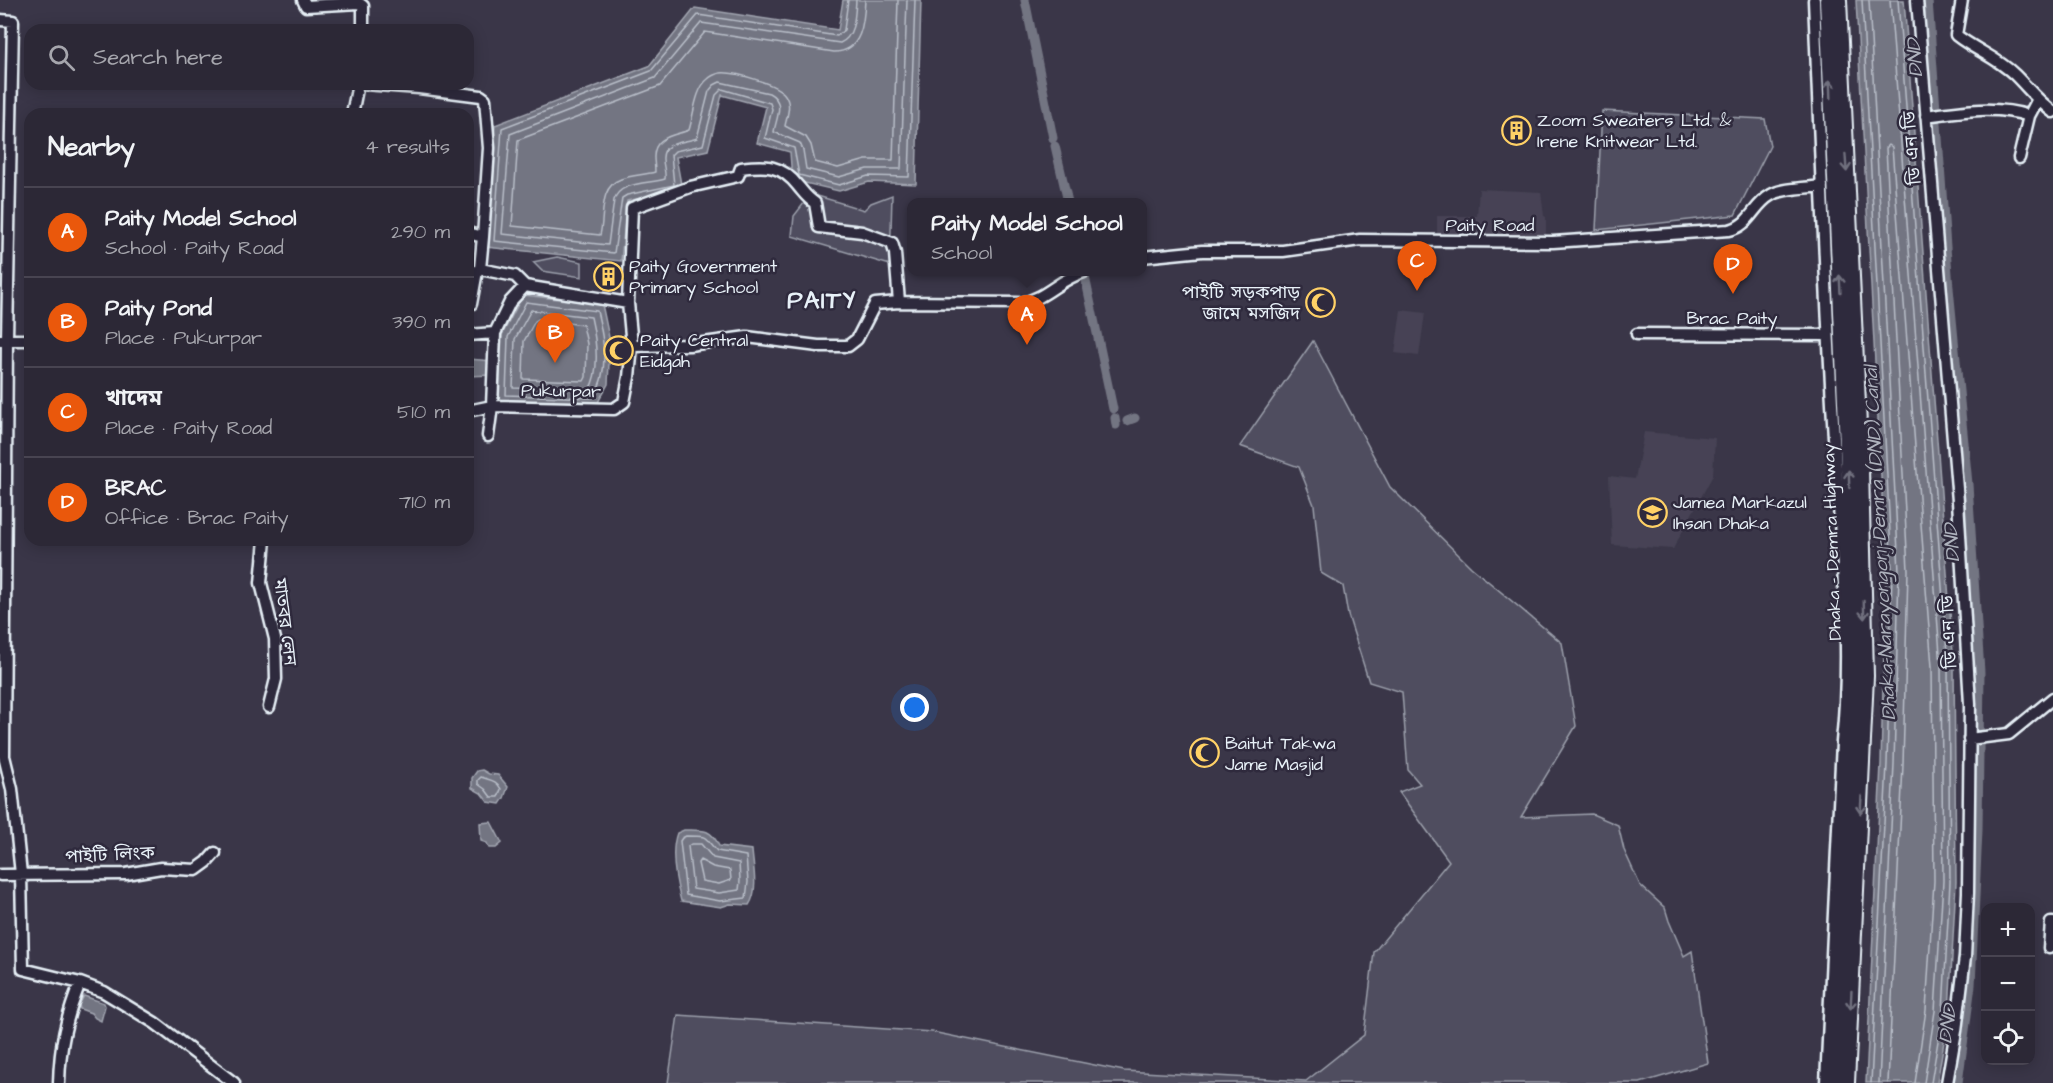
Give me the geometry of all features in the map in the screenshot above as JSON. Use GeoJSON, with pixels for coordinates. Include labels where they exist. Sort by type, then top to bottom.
{"type":"FeatureCollection","features":[{"type":"Feature","properties":{"kind":"main road","name":"Dhaka - Demra Highway"},"geometry":{"type":"LineString","coordinates":[[1827,0],[1848,468],[1854,676],[1835,1083]]}},
{"type":"Feature","properties":{"kind":"main road","name":"Dhaka - Demra Highway"},"geometry":{"type":"LineString","coordinates":[[1839,0],[1860,457],[1866,676],[1847,1083]]}},
{"type":"Feature","properties":{"kind":"street"},"geometry":{"type":"LineString","coordinates":[[303,0],[306,6],[359,3],[365,12],[364,24]]}},
{"type":"Feature","properties":{"kind":"street"},"geometry":{"type":"LineString","coordinates":[[1814,0],[1828,334],[1846,673],[1826,1083]]}},
{"type":"Feature","properties":{"kind":"street","name":"ডি এন ডি"},"geometry":{"type":"LineString","coordinates":[[1917,0],[1957,490],[1970,704],[1965,957],[1947,1083]]}},
{"type":"Feature","properties":{"kind":"street"},"geometry":{"type":"LineString","coordinates":[[1962,0],[1956,35],[2006,69],[2053,112]]}},
{"type":"Feature","properties":{"kind":"street"},"geometry":{"type":"LineString","coordinates":[[0,20],[13,21],[3,340],[4,756],[12,789],[21,874],[23,969],[80,983],[104,992],[155,1023],[234,1083]]}},
{"type":"Feature","properties":{"kind":"street"},"geometry":{"type":"LineString","coordinates":[[353,108],[357,90]]}},
{"type":"Feature","properties":{"kind":"street"},"geometry":{"type":"LineString","coordinates":[[434,90],[481,96],[485,99],[489,148],[483,237],[475,270],[515,276],[525,286],[628,303]]}},
{"type":"Feature","properties":{"kind":"street"},"geometry":{"type":"LineString","coordinates":[[2019,158],[2029,117],[2038,99]]}},
{"type":"Feature","properties":{"kind":"street"},"geometry":{"type":"LineString","coordinates":[[1926,116],[1971,110],[2012,111],[2029,117]]}},
{"type":"Feature","properties":{"kind":"street","name":"Pukurpar"},"geometry":{"type":"LineString","coordinates":[[474,410],[492,406],[614,409],[624,402],[632,346],[628,303],[632,208],[690,187],[738,176],[741,168],[768,165],[785,174],[805,197],[815,203],[819,226],[862,232],[892,243],[896,253],[899,302]]}},
{"type":"Feature","properties":{"kind":"street","name":"Paity Road"},"geometry":{"type":"LineString","coordinates":[[1147,257],[1202,251],[1283,251],[1360,240],[1553,242],[1728,230],[1739,228],[1758,205],[1774,193],[1822,186]]}},
{"type":"Feature","properties":{"kind":"street"},"geometry":{"type":"LineString","coordinates":[[474,235],[483,237]]}},
{"type":"Feature","properties":{"kind":"street"},"geometry":{"type":"LineString","coordinates":[[632,346],[689,345],[747,337],[818,346],[848,346],[857,339],[875,304],[899,302],[998,305],[1021,303],[1038,298],[1070,276]]}},
{"type":"Feature","properties":{"kind":"street"},"geometry":{"type":"LineString","coordinates":[[488,436],[492,406],[495,333],[510,302],[525,286]]}},
{"type":"Feature","properties":{"kind":"street"},"geometry":{"type":"LineString","coordinates":[[474,335],[495,333]]}},
{"type":"Feature","properties":{"kind":"street","name":"Brac Paity"},"geometry":{"type":"LineString","coordinates":[[1637,334],[1828,334]]}},
{"type":"Feature","properties":{"kind":"street"},"geometry":{"type":"LineString","coordinates":[[3,340],[24,340]]}},
{"type":"Feature","properties":{"kind":"street","name":"মাতবর লেন"},"geometry":{"type":"LineString","coordinates":[[264,546],[261,583],[275,639],[276,679],[269,707]]}},
{"type":"Feature","properties":{"kind":"street"},"geometry":{"type":"LineString","coordinates":[[1970,739],[2009,734],[2053,698]]}},
{"type":"Feature","properties":{"kind":"street","name":"পাইটি লিংক"},"geometry":{"type":"LineString","coordinates":[[0,875],[126,874],[161,868],[196,870],[215,853]]}},
{"type":"Feature","properties":{"kind":"street"},"geometry":{"type":"LineString","coordinates":[[2049,948],[2050,923],[2053,923]]}},
{"type":"Feature","properties":{"kind":"street"},"geometry":{"type":"LineString","coordinates":[[59,1083],[66,1018],[80,983]]}},
{"type":"Feature","properties":{"kind":"shaded area"},"geometry":{"type":"Polygon","coordinates":[[[1602,111],[1765,119],[1770,146],[1735,215],[1596,230],[1602,111]]]}},
{"type":"Feature","properties":{"kind":"shaded area"},"geometry":{"type":"Polygon","coordinates":[[[1479,189],[1541,192],[1546,217],[1546,239],[1437,239],[1437,216],[1477,216],[1479,189]]]}},
{"type":"Feature","properties":{"kind":"shaded area"},"geometry":{"type":"Polygon","coordinates":[[[811,194],[864,210],[871,203],[892,195],[890,265],[792,236],[794,216],[811,194]]]}},
{"type":"Feature","properties":{"kind":"shaded area"},"geometry":{"type":"Polygon","coordinates":[[[557,257],[582,262],[582,277],[542,271],[533,262],[557,257]]]}},
{"type":"Feature","properties":{"kind":"shaded area"},"geometry":{"type":"Polygon","coordinates":[[[1401,310],[1425,313],[1419,356],[1395,353],[1401,310]]]}},
{"type":"Feature","properties":{"kind":"shaded area"},"geometry":{"type":"Polygon","coordinates":[[[1313,341],[1390,487],[1471,567],[1562,643],[1576,726],[1521,817],[1592,814],[1618,825],[1624,850],[1640,885],[1665,908],[1684,956],[1692,951],[1708,1063],[1640,1083],[668,1083],[678,1015],[932,1032],[1124,1071],[1306,1081],[1364,1035],[1374,952],[1449,861],[1399,792],[1420,784],[1408,770],[1402,692],[1369,682],[1348,615],[1343,586],[1321,573],[1314,505],[1299,467],[1240,446],[1313,341]]]}},
{"type":"Feature","properties":{"kind":"shaded area","name":"Jamea Markazul Ihsan Dhaka"},"geometry":{"type":"Polygon","coordinates":[[[1644,432],[1715,438],[1713,475],[1673,549],[1612,545],[1609,476],[1635,479],[1644,432]]]}},
{"type":"Feature","properties":{"kind":"water"},"geometry":{"type":"Polygon","coordinates":[[[843,0],[921,0],[916,184],[869,182],[839,191],[792,180],[790,152],[757,143],[766,107],[722,95],[708,150],[676,157],[682,190],[627,201],[621,261],[486,247],[495,125],[649,66],[695,8],[838,30],[843,0]]]}},
{"type":"Feature","properties":{"kind":"water"},"geometry":{"type":"Polygon","coordinates":[[[1856,0],[1904,0],[1954,666],[1956,882],[1949,1012],[1937,1083],[1866,1083],[1881,764],[1886,571],[1856,0]]]}},
{"type":"Feature","properties":{"kind":"water"},"geometry":{"type":"Polygon","coordinates":[[[523,295],[602,304],[610,342],[608,384],[597,404],[500,403],[502,335],[523,295]]]}},
{"type":"Feature","properties":{"kind":"water"},"geometry":{"type":"Polygon","coordinates":[[[474,359],[493,361],[493,375],[474,376],[474,359]]]}},
{"type":"Feature","properties":{"kind":"water"},"geometry":{"type":"Polygon","coordinates":[[[482,770],[498,775],[508,787],[500,804],[488,802],[481,793],[472,788],[472,778],[477,771],[482,770]]]}},
{"type":"Feature","properties":{"kind":"water"},"geometry":{"type":"Polygon","coordinates":[[[491,822],[502,843],[496,848],[489,848],[487,843],[481,841],[480,823],[491,822]]]}},
{"type":"Feature","properties":{"kind":"water"},"geometry":{"type":"Polygon","coordinates":[[[684,830],[705,831],[713,836],[719,846],[752,850],[755,886],[749,905],[730,904],[721,907],[681,901],[674,849],[677,833],[684,830]]]}},
{"type":"Feature","properties":{"kind":"water"},"geometry":{"type":"Polygon","coordinates":[[[84,996],[104,1003],[101,1021],[91,1013],[80,1009],[79,1005],[84,996]]]}},
{"type":"Feature","properties":{"kind":"waterway"},"geometry":{"type":"LineString","coordinates":[[1025,0],[1053,138]]}},
{"type":"Feature","properties":{"kind":"waterway","name":"DND"},"geometry":{"type":"LineString","coordinates":[[1928,0],[1949,288],[1968,484],[1980,672],[1978,830],[1971,985],[1958,1083]]}},
{"type":"Feature","properties":{"kind":"waterway"},"geometry":{"type":"LineString","coordinates":[[1055,146],[1067,198]]}},
{"type":"Feature","properties":{"kind":"waterway"},"geometry":{"type":"LineString","coordinates":[[1085,276],[1113,409]]}},
{"type":"Feature","properties":{"kind":"waterway"},"geometry":{"type":"LineString","coordinates":[[1115,418],[1116,425]]}},
{"type":"Feature","properties":{"kind":"waterway"},"geometry":{"type":"LineString","coordinates":[[1127,421],[1135,418]]}},
{"type":"Feature","properties":{"kind":"place","name":"Zoom Sweaters Ltd. & Irene Knitwear Ltd."},"geometry":{"type":"Point","coordinates":[1516,130]}},
{"type":"Feature","properties":{"kind":"place","name":"Paity Government Primary School"},"geometry":{"type":"Point","coordinates":[608,276]}},
{"type":"Feature","properties":{"kind":"place","name":"খাদেম"},"geometry":{"type":"Point","coordinates":[1417,291]}},
{"type":"Feature","properties":{"kind":"place","name":"BRAC"},"geometry":{"type":"Point","coordinates":[1733,294]}},
{"type":"Feature","properties":{"kind":"place","name":"পাইটি সড়কপাড় জামে মসজিদ"},"geometry":{"type":"Point","coordinates":[1321,302]}},
{"type":"Feature","properties":{"kind":"place","name":"Paity Model School"},"geometry":{"type":"Point","coordinates":[1027,345]}},
{"type":"Feature","properties":{"kind":"place","name":"Paity Central Eidgah"},"geometry":{"type":"Point","coordinates":[619,350]}},
{"type":"Feature","properties":{"kind":"place","name":"Paity Pond"},"geometry":{"type":"Point","coordinates":[555,363]}},
{"type":"Feature","properties":{"kind":"place","name":"Jamea Markazul Ihsan Dhaka"},"geometry":{"type":"Point","coordinates":[1652,512]}},
{"type":"Feature","properties":{"kind":"place","name":"Baitut Takwa Jame Masjid"},"geometry":{"type":"Point","coordinates":[1204,753]}},
{"type":"Feature","properties":{"kind":"district","name":"PAITY"},"geometry":{"type":"Point","coordinates":[822,301]}},
{"type":"Feature","properties":{"kind":"water label","name":"Dhaka-Narayongonj-Demra (DND) Canal"},"geometry":{"type":"Point","coordinates":[1880,543]}}]}
